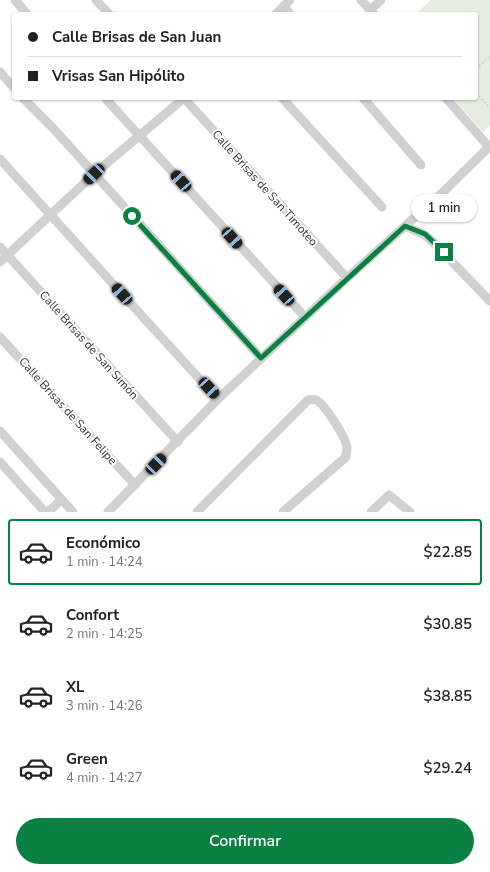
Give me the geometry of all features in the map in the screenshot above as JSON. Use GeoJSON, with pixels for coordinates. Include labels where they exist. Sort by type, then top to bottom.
{"type":"FeatureCollection","features":[{"type":"Feature","properties":{"kind":"street"},"geometry":{"type":"LineString","coordinates":[[15,0],[25,12]]}},
{"type":"Feature","properties":{"kind":"street"},"geometry":{"type":"LineString","coordinates":[[96,0],[107,12]]}},
{"type":"Feature","properties":{"kind":"street"},"geometry":{"type":"LineString","coordinates":[[361,0],[372,12],[381,0]]}},
{"type":"Feature","properties":{"kind":"street"},"geometry":{"type":"LineString","coordinates":[[278,12],[287,3]]}},
{"type":"Feature","properties":{"kind":"street"},"geometry":{"type":"LineString","coordinates":[[0,72],[12,86]]}},
{"type":"Feature","properties":{"kind":"street"},"geometry":{"type":"LineString","coordinates":[[25,100],[52,127],[261,358]]}},
{"type":"Feature","properties":{"kind":"street"},"geometry":{"type":"LineString","coordinates":[[107,100],[305,317]]}},
{"type":"Feature","properties":{"kind":"street"},"geometry":{"type":"LineString","coordinates":[[0,262],[94,174],[182,100]]}},
{"type":"Feature","properties":{"kind":"street","name":"Calle Brisas de San Timoteo"},"geometry":{"type":"LineString","coordinates":[[186,100],[347,278]]}},
{"type":"Feature","properties":{"kind":"street"},"geometry":{"type":"LineString","coordinates":[[284,100],[382,207]]}},
{"type":"Feature","properties":{"kind":"street"},"geometry":{"type":"LineString","coordinates":[[365,100],[421,165]]}},
{"type":"Feature","properties":{"kind":"street"},"geometry":{"type":"LineString","coordinates":[[108,512],[178,442],[218,399],[490,147],[448,100]]}},
{"type":"Feature","properties":{"kind":"street"},"geometry":{"type":"LineString","coordinates":[[0,159],[218,399]]}},
{"type":"Feature","properties":{"kind":"street"},"geometry":{"type":"LineString","coordinates":[[405,226],[425,234],[490,301]]}},
{"type":"Feature","properties":{"kind":"street","name":"Calle Brisas de San Simón"},"geometry":{"type":"LineString","coordinates":[[0,247],[178,442]]}},
{"type":"Feature","properties":{"kind":"street","name":"Calle Brisas de San Felipe"},"geometry":{"type":"LineString","coordinates":[[0,337],[135,485]]}},
{"type":"Feature","properties":{"kind":"street"},"geometry":{"type":"LineString","coordinates":[[197,512],[308,400],[314,399],[318,401],[336,424],[347,447],[346,457],[283,512]]}},
{"type":"Feature","properties":{"kind":"street"},"geometry":{"type":"LineString","coordinates":[[0,431],[73,512]]}},
{"type":"Feature","properties":{"kind":"street"},"geometry":{"type":"LineString","coordinates":[[0,462],[44,512]]}},
{"type":"Feature","properties":{"kind":"street"},"geometry":{"type":"LineString","coordinates":[[371,512],[389,495],[410,512]]}},
{"type":"Feature","properties":{"kind":"street"},"geometry":{"type":"LineString","coordinates":[[48,512],[61,500]]}},
{"type":"Feature","properties":{"kind":"path"},"geometry":{"type":"LineString","coordinates":[[478,67],[490,56]]}},
{"type":"Feature","properties":{"kind":"path"},"geometry":{"type":"LineString","coordinates":[[478,95],[490,108]]}},
{"type":"Feature","properties":{"kind":"shaded area"},"geometry":{"type":"Polygon","coordinates":[[[431,0],[490,0],[490,125],[483,132],[455,100],[478,100],[478,12],[418,12],[431,0]]]}},
{"type":"Feature","properties":{"kind":"route"},"geometry":{"type":"LineString","coordinates":[[132,216],[261,358],[405,226],[425,234],[444,252]]}}]}
